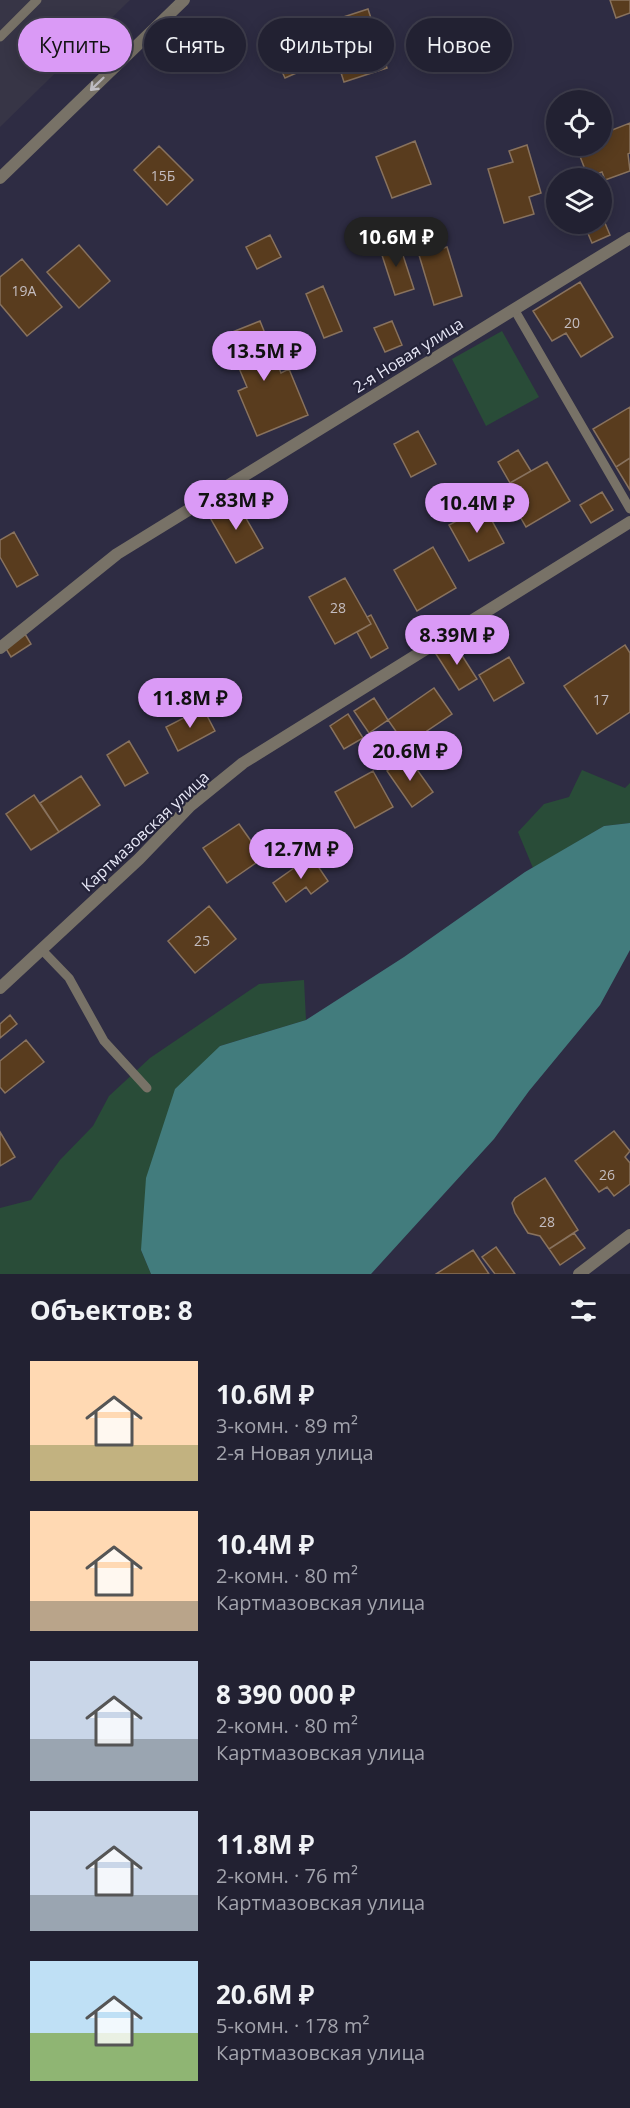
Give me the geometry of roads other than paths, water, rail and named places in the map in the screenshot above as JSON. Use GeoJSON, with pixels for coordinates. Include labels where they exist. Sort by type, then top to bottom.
{"type":"FeatureCollection","features":[{"type":"Feature","properties":{"kind":"street"},"geometry":{"type":"LineString","coordinates":[[0,178],[184,0]]}},
{"type":"Feature","properties":{"kind":"street","name":"2-я Новая улица"},"geometry":{"type":"LineString","coordinates":[[0,648],[117,554],[630,238]]}},
{"type":"Feature","properties":{"kind":"street","name":"Картмазовская улица"},"geometry":{"type":"LineString","coordinates":[[0,988],[139,859],[190,806],[243,763],[630,522]]}},
{"type":"Feature","properties":{"kind":"street"},"geometry":{"type":"LineString","coordinates":[[579,1274],[630,1235]]}},
{"type":"Feature","properties":{"kind":"lane"},"geometry":{"type":"LineString","coordinates":[[0,37],[37,0]]}},
{"type":"Feature","properties":{"kind":"lane"},"geometry":{"type":"LineString","coordinates":[[514,309],[630,509]]}},
{"type":"Feature","properties":{"kind":"lane"},"geometry":{"type":"LineString","coordinates":[[42,950],[69,978],[104,1041],[147,1088]]}}]}
